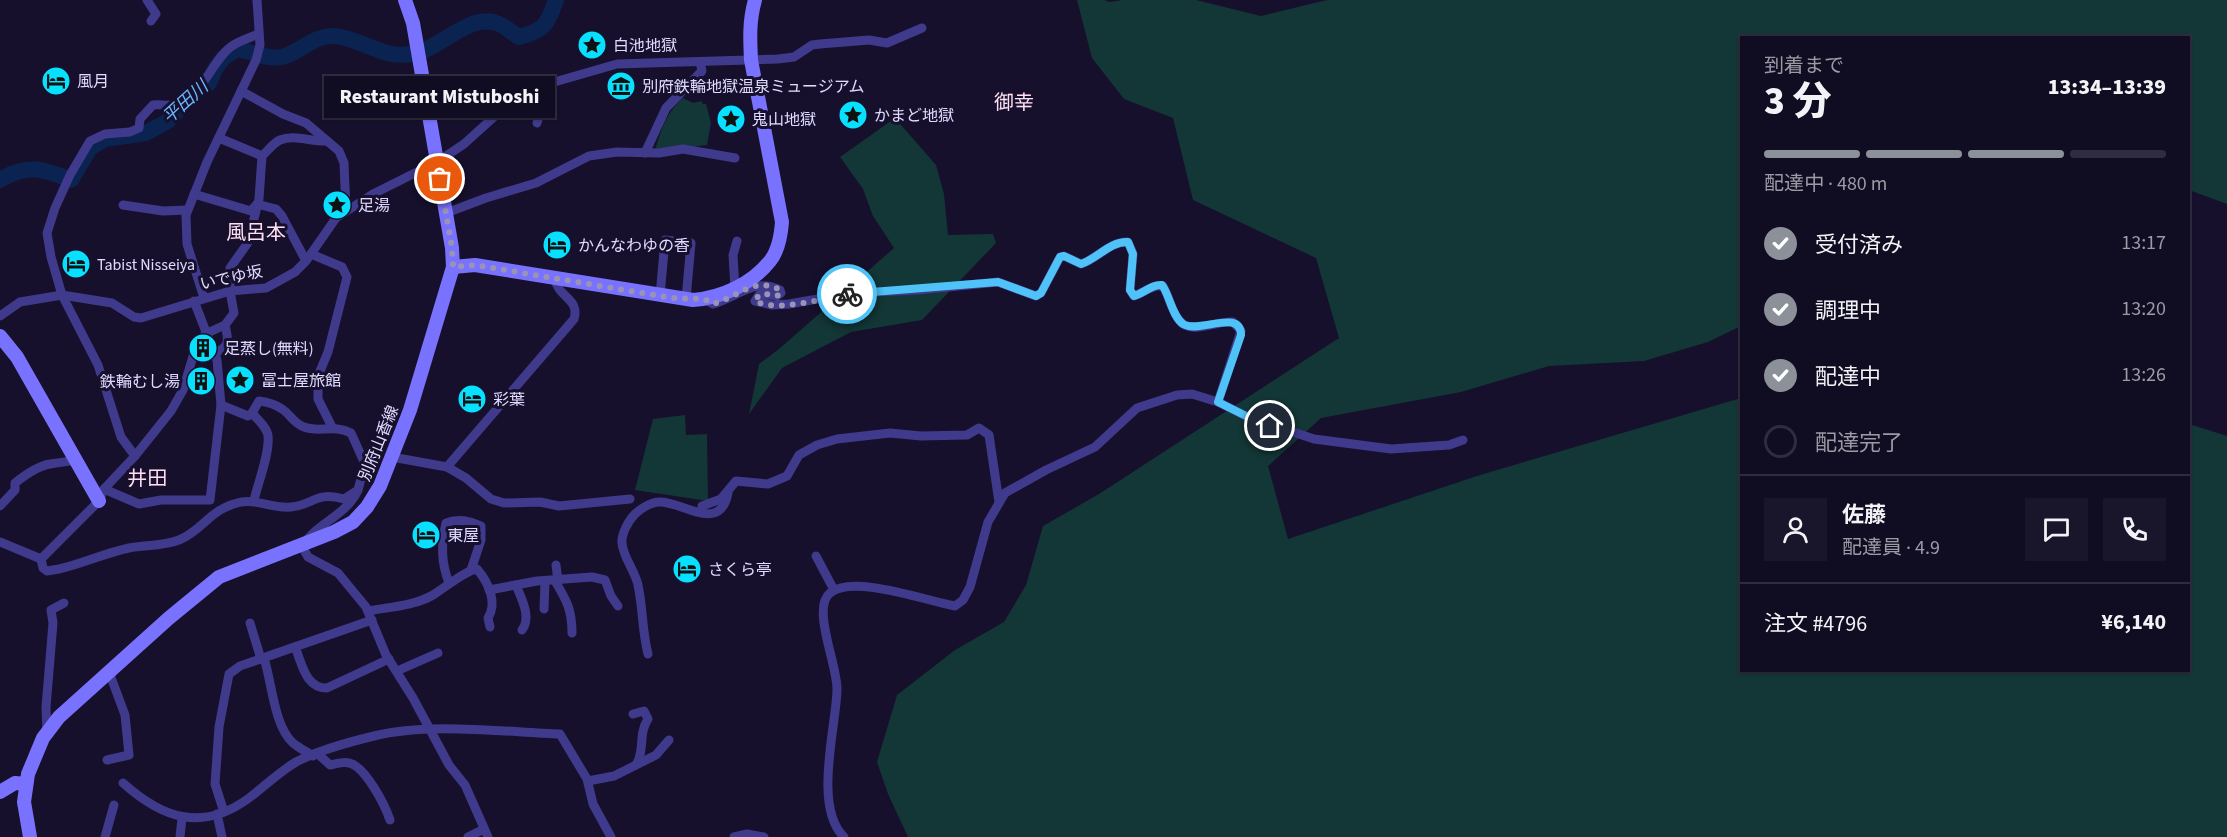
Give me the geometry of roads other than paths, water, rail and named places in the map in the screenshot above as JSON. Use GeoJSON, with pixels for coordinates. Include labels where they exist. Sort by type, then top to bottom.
{"type":"FeatureCollection","features":[{"type":"Feature","properties":{"kind":"main road","name":"別府山香線"},"geometry":{"type":"LineString","coordinates":[[30,837],[24,802],[26,784],[34,757],[59,717],[169,618],[219,577],[302,546],[352,522],[367,507],[380,486],[410,410],[453,267],[446,213],[413,23],[405,0]]}},
{"type":"Feature","properties":{"kind":"main road"},"geometry":{"type":"LineString","coordinates":[[453,267],[475,265],[660,296],[704,299],[735,289],[771,261],[781,238],[782,222],[751,60],[750,18],[755,0]]}},
{"type":"Feature","properties":{"kind":"main road"},"geometry":{"type":"LineString","coordinates":[[0,336],[17,357],[75,459],[101,495]]}},
{"type":"Feature","properties":{"kind":"main road"},"geometry":{"type":"LineString","coordinates":[[0,792],[15,783],[26,784]]}},
{"type":"Feature","properties":{"kind":"street"},"geometry":{"type":"LineString","coordinates":[[147,0],[156,14],[151,21]]}},
{"type":"Feature","properties":{"kind":"street"},"geometry":{"type":"LineString","coordinates":[[204,298],[187,244],[188,210],[256,60],[260,45],[256,0]]}},
{"type":"Feature","properties":{"kind":"street","name":"いでゆ坂"},"geometry":{"type":"LineString","coordinates":[[0,316],[20,302],[62,295],[112,303],[134,317],[141,318],[230,291],[266,288],[295,272],[309,258],[336,218],[373,194],[437,162],[473,138],[523,92],[548,83],[617,64],[794,57],[812,45],[869,40],[887,43],[922,28]]}},
{"type":"Feature","properties":{"kind":"street"},"geometry":{"type":"LineString","coordinates":[[135,456],[121,437],[98,365],[62,295],[47,233],[68,178],[90,141],[105,134],[130,132],[139,128],[140,119],[153,105],[160,103],[172,105],[181,102],[202,87],[212,68],[231,46],[258,34]]}},
{"type":"Feature","properties":{"kind":"street"},"geometry":{"type":"LineString","coordinates":[[645,153],[666,108],[702,71],[700,62]]}},
{"type":"Feature","properties":{"kind":"street"},"geometry":{"type":"LineString","coordinates":[[537,123],[548,83]]}},
{"type":"Feature","properties":{"kind":"street"},"geometry":{"type":"LineString","coordinates":[[241,91],[283,114],[306,123],[339,152],[344,162],[346,212]]}},
{"type":"Feature","properties":{"kind":"street"},"geometry":{"type":"LineString","coordinates":[[219,138],[262,156]]}},
{"type":"Feature","properties":{"kind":"street"},"geometry":{"type":"LineString","coordinates":[[41,559],[135,456],[175,404],[183,390],[194,353],[206,334],[225,325],[234,313],[230,291],[230,268],[248,244],[262,178],[262,156],[278,141],[296,138],[314,142],[327,141]]}},
{"type":"Feature","properties":{"kind":"street"},"geometry":{"type":"LineString","coordinates":[[446,213],[536,183],[589,156],[617,152],[645,153],[683,149],[735,158]]}},
{"type":"Feature","properties":{"kind":"street"},"geometry":{"type":"LineString","coordinates":[[194,194],[251,211],[257,204]]}},
{"type":"Feature","properties":{"kind":"street"},"geometry":{"type":"LineString","coordinates":[[257,204],[276,209],[309,258],[342,267],[347,277],[328,352],[318,376],[318,399],[332,427]]}},
{"type":"Feature","properties":{"kind":"street"},"geometry":{"type":"LineString","coordinates":[[123,205],[163,211],[188,210]]}},
{"type":"Feature","properties":{"kind":"street"},"geometry":{"type":"LineString","coordinates":[[660,296],[665,240],[681,241],[691,243],[686,299]]}},
{"type":"Feature","properties":{"kind":"street"},"geometry":{"type":"LineString","coordinates":[[735,289],[733,255],[737,241]]}},
{"type":"Feature","properties":{"kind":"street"},"geometry":{"type":"LineString","coordinates":[[704,299],[713,304],[759,284],[770,284],[780,290],[781,293],[777,296],[759,295],[755,301],[772,305],[852,293],[918,290],[998,282],[1036,296],[1041,293],[1060,257],[1064,256],[1081,264],[1089,262],[1121,241],[1128,242],[1133,254],[1131,294],[1139,295],[1157,285],[1162,285],[1178,320],[1189,327],[1233,322],[1241,330],[1218,402]]}},
{"type":"Feature","properties":{"kind":"street"},"geometry":{"type":"LineString","coordinates":[[447,467],[574,319],[576,310],[574,305],[558,288],[555,279]]}},
{"type":"Feature","properties":{"kind":"street"},"geometry":{"type":"LineString","coordinates":[[101,495],[138,504],[161,500],[210,500],[220,405],[214,354],[194,301]]}},
{"type":"Feature","properties":{"kind":"street"},"geometry":{"type":"LineString","coordinates":[[214,354],[224,349],[228,340],[225,325]]}},
{"type":"Feature","properties":{"kind":"street"},"geometry":{"type":"LineString","coordinates":[[844,837],[832,815],[828,778],[838,685],[822,607],[828,594],[834,590],[861,586],[956,606],[963,600],[970,587],[988,522],[1005,493],[1095,447],[1137,408],[1185,393],[1218,402],[1270,426],[1324,440],[1390,448],[1449,445],[1462,440]]}},
{"type":"Feature","properties":{"kind":"street"},"geometry":{"type":"LineString","coordinates":[[220,405],[248,416],[259,401],[271,403],[281,408],[304,428],[332,427],[351,432],[365,464],[358,490],[353,501],[307,538],[302,546],[308,557],[338,573],[370,616],[389,659],[449,765],[465,785],[486,833],[468,837]]}},
{"type":"Feature","properties":{"kind":"street"},"geometry":{"type":"LineString","coordinates":[[252,413],[268,435],[267,450],[254,500]]}},
{"type":"Feature","properties":{"kind":"street"},"geometry":{"type":"LineString","coordinates":[[702,506],[721,499],[735,481],[768,484],[787,476],[799,455],[837,439],[890,433],[921,436],[967,435],[979,428],[989,435],[999,502]]}},
{"type":"Feature","properties":{"kind":"street"},"geometry":{"type":"LineString","coordinates":[[392,458],[447,467],[466,478],[491,499],[504,503],[540,502],[559,506],[630,499]]}},
{"type":"Feature","properties":{"kind":"street"},"geometry":{"type":"LineString","coordinates":[[0,506],[15,490],[15,483],[24,476],[49,464],[75,459]]}},
{"type":"Feature","properties":{"kind":"street"},"geometry":{"type":"LineString","coordinates":[[41,559],[43,568],[47,571],[70,567],[128,549],[171,543],[194,533],[223,508],[254,500],[284,507],[295,507],[330,495],[344,499],[358,490]]}},
{"type":"Feature","properties":{"kind":"street"},"geometry":{"type":"LineString","coordinates":[[648,654],[638,586],[621,542],[627,525],[635,514],[658,501],[675,504],[696,513],[713,513],[724,504],[728,490]]}},
{"type":"Feature","properties":{"kind":"street"},"geometry":{"type":"LineString","coordinates":[[449,583],[443,571],[442,561],[446,523],[452,520],[481,526],[481,540],[471,570]]}},
{"type":"Feature","properties":{"kind":"street"},"geometry":{"type":"LineString","coordinates":[[0,542],[41,559]]}},
{"type":"Feature","properties":{"kind":"street"},"geometry":{"type":"LineString","coordinates":[[816,556],[834,590]]}},
{"type":"Feature","properties":{"kind":"street"},"geometry":{"type":"LineString","coordinates":[[556,565],[556,581],[569,603],[572,633]]}},
{"type":"Feature","properties":{"kind":"street"},"geometry":{"type":"LineString","coordinates":[[222,837],[215,784],[219,727],[229,674],[240,666],[295,647],[370,616],[432,595],[471,570],[477,569],[486,580],[493,611],[488,618],[490,627]]}},
{"type":"Feature","properties":{"kind":"street"},"geometry":{"type":"LineString","coordinates":[[489,590],[545,581],[592,577],[605,580],[618,606]]}},
{"type":"Feature","properties":{"kind":"street"},"geometry":{"type":"LineString","coordinates":[[544,609],[545,581]]}},
{"type":"Feature","properties":{"kind":"street"},"geometry":{"type":"LineString","coordinates":[[516,585],[525,608],[526,625],[522,630]]}},
{"type":"Feature","properties":{"kind":"street"},"geometry":{"type":"LineString","coordinates":[[47,733],[46,707],[53,623],[51,610],[64,603]]}},
{"type":"Feature","properties":{"kind":"street"},"geometry":{"type":"LineString","coordinates":[[250,623],[271,681],[277,714],[285,732],[294,744],[326,763],[330,765],[346,762],[362,772],[384,802],[390,820]]}},
{"type":"Feature","properties":{"kind":"street"},"geometry":{"type":"LineString","coordinates":[[295,647],[306,674],[312,684],[318,688],[343,681],[389,659]]}},
{"type":"Feature","properties":{"kind":"street"},"geometry":{"type":"LineString","coordinates":[[397,671],[438,653]]}},
{"type":"Feature","properties":{"kind":"street"},"geometry":{"type":"LineString","coordinates":[[107,760],[129,755],[125,715],[110,672]]}},
{"type":"Feature","properties":{"kind":"street"},"geometry":{"type":"LineString","coordinates":[[633,714],[644,711],[648,719],[642,728],[642,755],[637,763]]}},
{"type":"Feature","properties":{"kind":"street"},"geometry":{"type":"LineString","coordinates":[[123,783],[141,799],[182,818],[196,819],[220,813],[247,799],[296,763],[375,735],[429,729],[560,734],[588,781],[593,804],[611,837]]}},
{"type":"Feature","properties":{"kind":"street"},"geometry":{"type":"LineString","coordinates":[[588,781],[614,776],[656,755],[669,740]]}},
{"type":"Feature","properties":{"kind":"street"},"geometry":{"type":"LineString","coordinates":[[105,837],[114,805]]}},
{"type":"Feature","properties":{"kind":"street"},"geometry":{"type":"LineString","coordinates":[[180,837],[182,818]]}},
{"type":"Feature","properties":{"kind":"street"},"geometry":{"type":"LineString","coordinates":[[734,837],[747,834],[764,837]]}},
{"type":"Feature","properties":{"kind":"waterway","name":"平田川"},"geometry":{"type":"LineString","coordinates":[[420,52],[459,30],[479,22],[489,21],[499,24],[519,37],[527,35],[544,25],[556,0]]}},
{"type":"Feature","properties":{"kind":"waterway","name":"平田川"},"geometry":{"type":"LineString","coordinates":[[0,180],[19,171],[27,170],[44,171],[71,180],[90,148],[105,139],[146,133],[168,121],[192,96],[209,83],[223,58],[237,49],[276,58],[320,38],[334,36],[353,40],[390,54],[410,54]]}},
{"type":"Feature","properties":{"kind":"place","name":"白池地獄"},"geometry":{"type":"Point","coordinates":[592,45]}},
{"type":"Feature","properties":{"kind":"place","name":"風月"},"geometry":{"type":"Point","coordinates":[56,81]}},
{"type":"Feature","properties":{"kind":"place","name":"別府鉄輪地獄温泉ミュージアム"},"geometry":{"type":"Point","coordinates":[621,86]}},
{"type":"Feature","properties":{"kind":"place","name":"かまど地獄"},"geometry":{"type":"Point","coordinates":[853,115]}},
{"type":"Feature","properties":{"kind":"place","name":"鬼山地獄"},"geometry":{"type":"Point","coordinates":[731,119]}},
{"type":"Feature","properties":{"kind":"place","name":"Restaurant Mistuboshi"},"geometry":{"type":"Point","coordinates":[440,179]}},
{"type":"Feature","properties":{"kind":"place","name":"足湯"},"geometry":{"type":"Point","coordinates":[337,205]}},
{"type":"Feature","properties":{"kind":"place","name":"かんなわゆの香"},"geometry":{"type":"Point","coordinates":[557,245]}},
{"type":"Feature","properties":{"kind":"place","name":"Tabist Nisseiya"},"geometry":{"type":"Point","coordinates":[76,264]}},
{"type":"Feature","properties":{"kind":"place","name":"足蒸し(無料)"},"geometry":{"type":"Point","coordinates":[203,348]}},
{"type":"Feature","properties":{"kind":"place","name":"冨士屋旅館"},"geometry":{"type":"Point","coordinates":[240,380]}},
{"type":"Feature","properties":{"kind":"place","name":"鉄輪むし湯"},"geometry":{"type":"Point","coordinates":[201,381]}},
{"type":"Feature","properties":{"kind":"place","name":"彩葉"},"geometry":{"type":"Point","coordinates":[472,399]}},
{"type":"Feature","properties":{"kind":"place","name":"東屋"},"geometry":{"type":"Point","coordinates":[426,535]}},
{"type":"Feature","properties":{"kind":"place","name":"さくら亭"},"geometry":{"type":"Point","coordinates":[687,569]}},
{"type":"Feature","properties":{"kind":"district","name":"御幸"},"geometry":{"type":"Point","coordinates":[1014,102]}},
{"type":"Feature","properties":{"kind":"district","name":"風呂本"},"geometry":{"type":"Point","coordinates":[256,232]}},
{"type":"Feature","properties":{"kind":"district","name":"井田"},"geometry":{"type":"Point","coordinates":[147,478]}}]}
